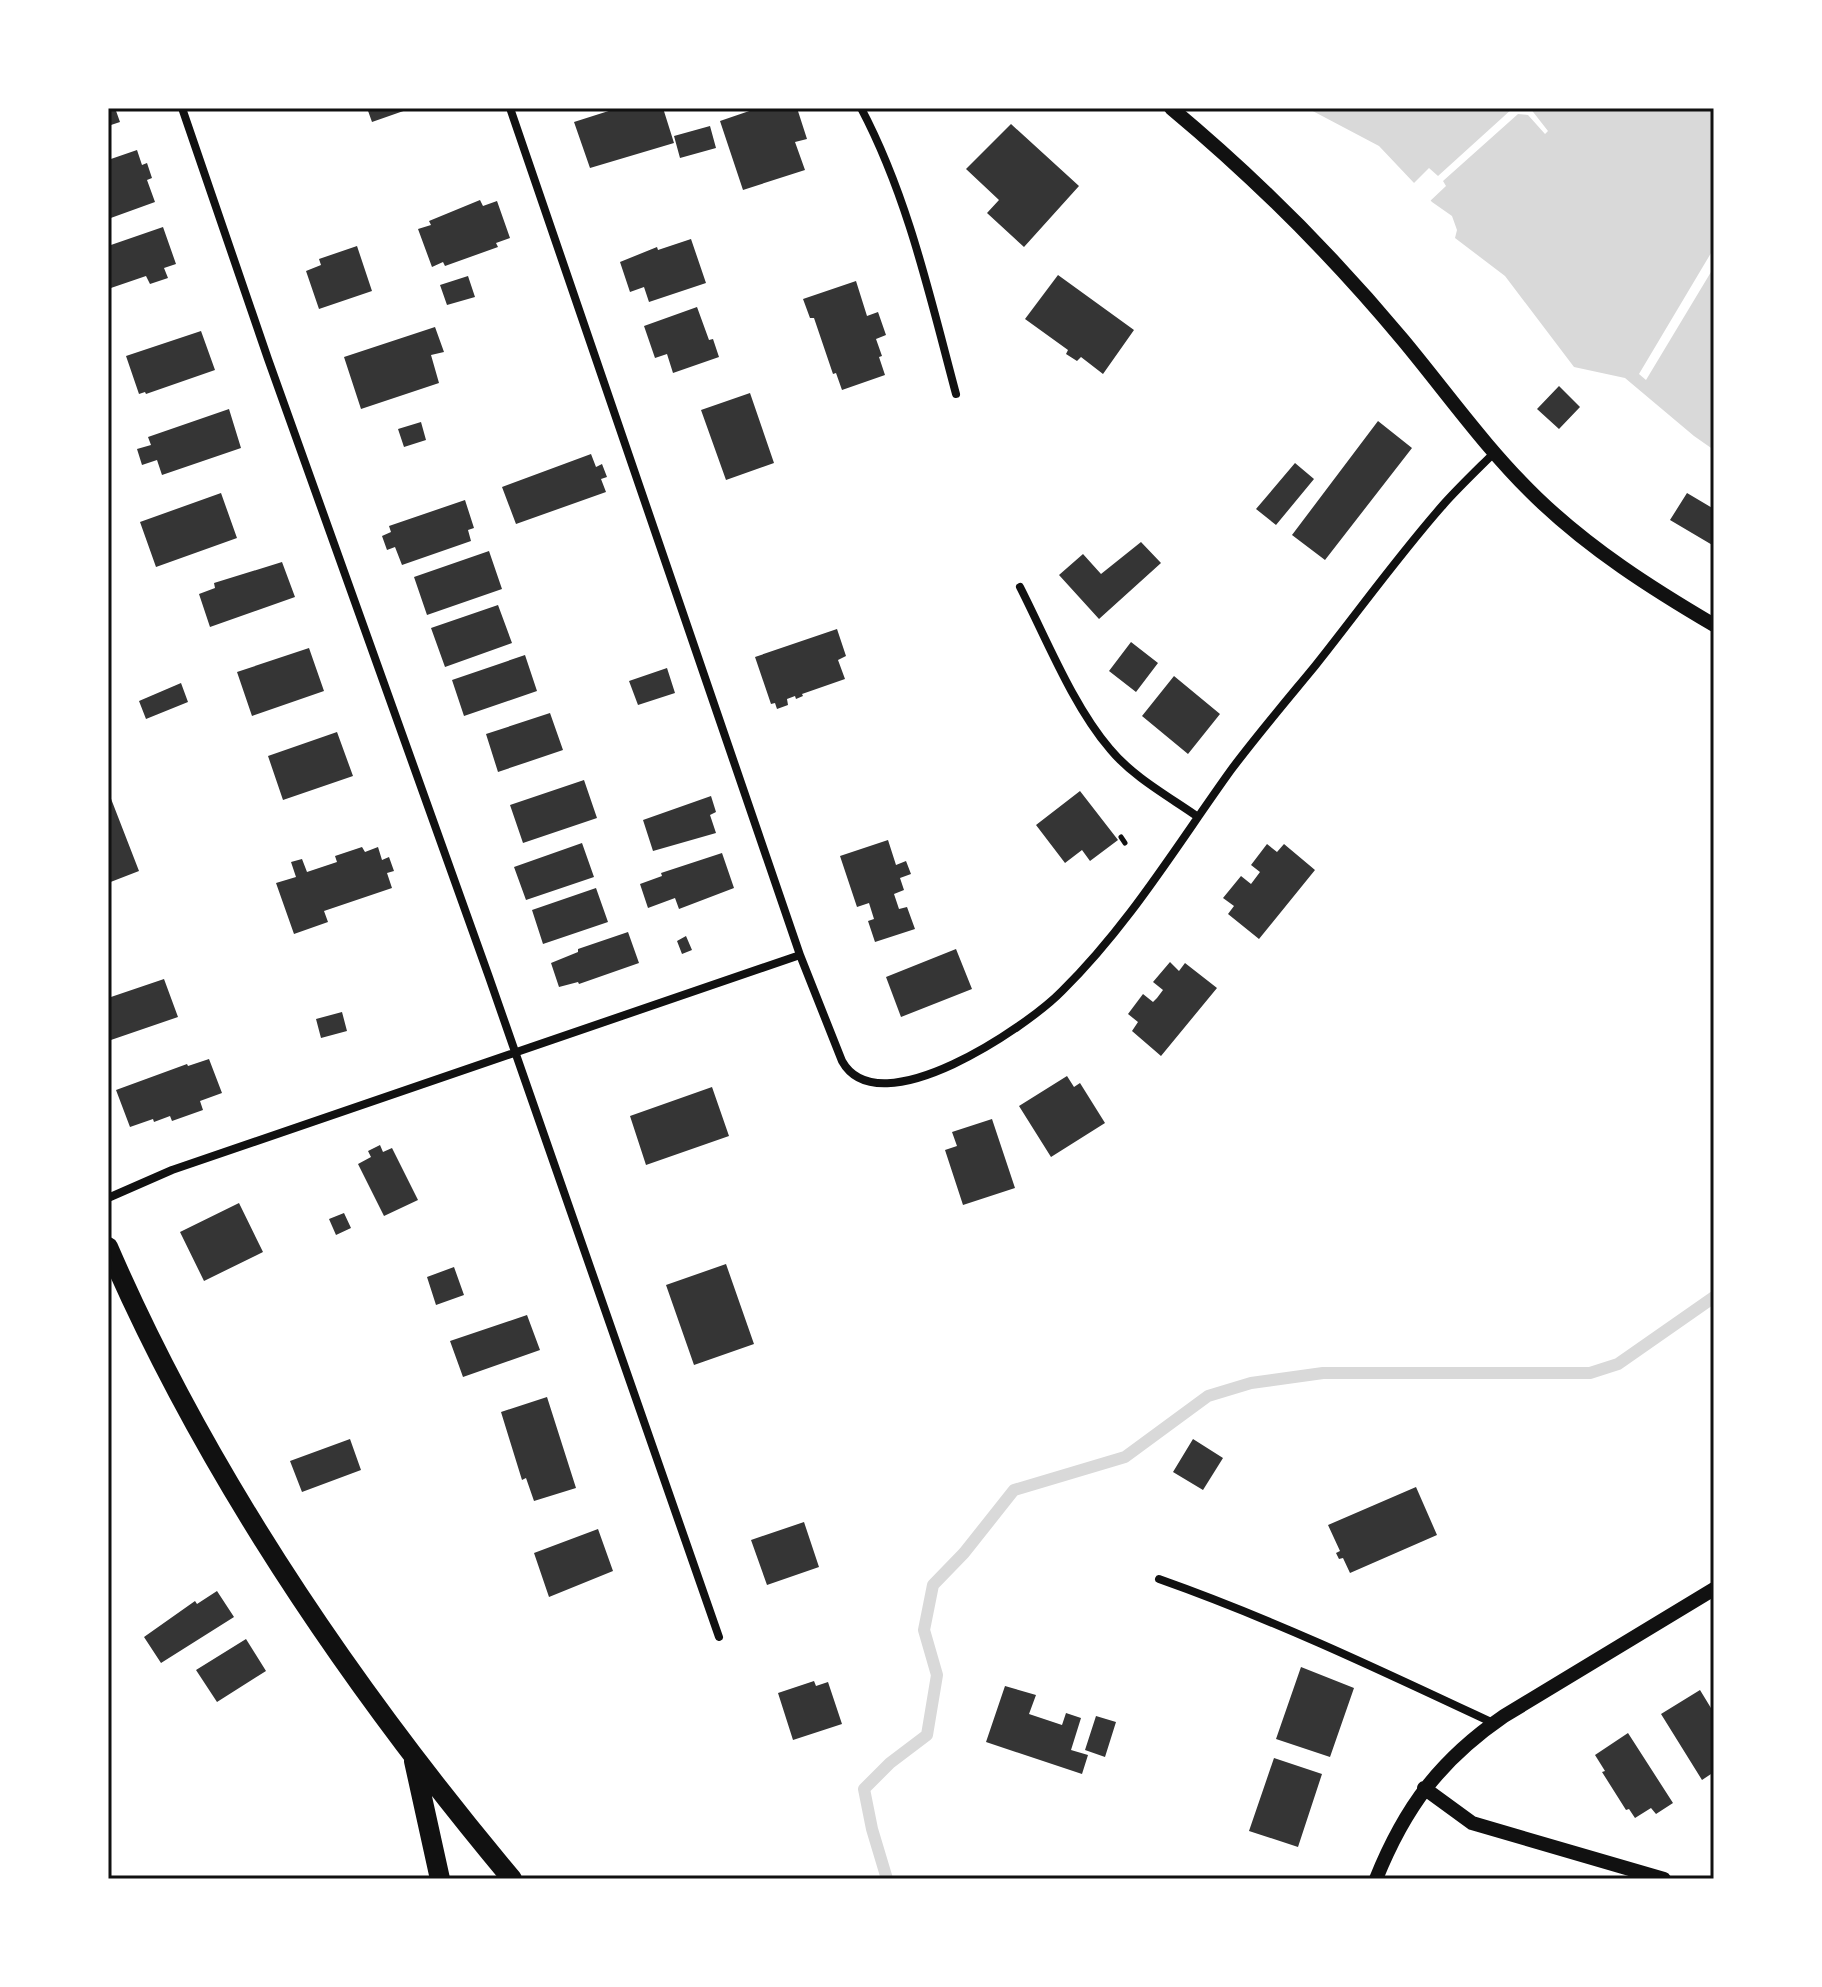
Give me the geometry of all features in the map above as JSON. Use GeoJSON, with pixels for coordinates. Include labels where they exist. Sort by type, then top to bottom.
{"type":"FeatureCollection","features":[{"type":"Feature","properties":{"kind":"main road"},"geometry":{"type":"LineString","coordinates":[[108,1247],[171,1381],[210,1451],[299,1593],[412,1753],[512,1879]]}},
{"type":"Feature","properties":{"kind":"main road"},"geometry":{"type":"LineString","coordinates":[[412,1753],[440,1879]]}},
{"type":"Feature","properties":{"kind":"street"},"geometry":{"type":"LineString","coordinates":[[182,108],[719,1637]]}},
{"type":"Feature","properties":{"kind":"street"},"geometry":{"type":"LineString","coordinates":[[510,108],[800,955],[842,1061],[850,1072],[862,1079],[880,1084],[912,1079],[938,1070],[996,1041],[1062,992],[1156,879],[1263,727],[1444,504],[1494,453]]}},
{"type":"Feature","properties":{"kind":"street"},"geometry":{"type":"LineString","coordinates":[[861,108],[892,174],[925,278],[956,394]]}},
{"type":"Feature","properties":{"kind":"street"},"geometry":{"type":"LineString","coordinates":[[1171,108],[1318,245],[1402,339],[1494,453],[1536,497],[1597,550],[1714,625]]}},
{"type":"Feature","properties":{"kind":"street"},"geometry":{"type":"LineString","coordinates":[[1020,587],[1058,664],[1110,750],[1129,769],[1198,817]]}},
{"type":"Feature","properties":{"kind":"street"},"geometry":{"type":"LineString","coordinates":[[108,1198],[172,1170],[800,955]]}},
{"type":"Feature","properties":{"kind":"street"},"geometry":{"type":"LineString","coordinates":[[1159,1579],[1257,1614],[1493,1723]]}},
{"type":"Feature","properties":{"kind":"street"},"geometry":{"type":"LineString","coordinates":[[1376,1879],[1395,1834],[1424,1788],[1460,1749],[1493,1723],[1714,1589]]}},
{"type":"Feature","properties":{"kind":"street"},"geometry":{"type":"LineString","coordinates":[[1424,1788],[1472,1823],[1664,1879]]}},
{"type":"Feature","properties":{"kind":"shaded area"},"geometry":{"type":"Polygon","coordinates":[[[1307,108],[1714,108],[1714,450],[1625,378],[1574,367],[1505,276],[1455,238],[1457,230],[1452,216],[1432,202],[1379,146],[1307,108]]]}},
{"type":"Feature","properties":{"kind":"pier"},"geometry":{"type":"Polygon","coordinates":[[[1513,108],[1530,108],[1548,131],[1545,134],[1528,115],[1518,114],[1443,181],[1446,186],[1428,203],[1411,186],[1429,168],[1438,176],[1513,108]]]}},
{"type":"Feature","properties":{"kind":"pier"},"geometry":{"type":"Polygon","coordinates":[[[1714,248],[1714,267],[1646,380],[1639,374],[1714,248]]]}},
{"type":"Feature","properties":{"kind":"building"},"geometry":{"type":"Polygon","coordinates":[[[108,108],[115,108],[120,122],[108,126],[108,108]]]}},
{"type":"Feature","properties":{"kind":"building"},"geometry":{"type":"Polygon","coordinates":[[[367,108],[412,108],[372,122],[367,108]]]}},
{"type":"Feature","properties":{"kind":"building"},"geometry":{"type":"Polygon","coordinates":[[[618,108],[663,108],[674,143],[590,168],[574,122],[618,108]]]}},
{"type":"Feature","properties":{"kind":"building"},"geometry":{"type":"Polygon","coordinates":[[[758,108],[797,108],[807,139],[795,142],[805,170],[743,190],[720,121],[758,108]]]}},
{"type":"Feature","properties":{"kind":"building"},"geometry":{"type":"Polygon","coordinates":[[[1011,124],[1079,186],[1024,247],[987,213],[999,200],[966,169],[1011,124]]]}},
{"type":"Feature","properties":{"kind":"building"},"geometry":{"type":"Polygon","coordinates":[[[710,126],[716,148],[680,158],[674,136],[710,126]]]}},
{"type":"Feature","properties":{"kind":"building"},"geometry":{"type":"Polygon","coordinates":[[[137,150],[142,165],[147,163],[152,178],[147,180],[155,202],[108,219],[108,160],[137,150]]]}},
{"type":"Feature","properties":{"kind":"building"},"geometry":{"type":"Polygon","coordinates":[[[480,200],[483,206],[497,201],[510,238],[496,243],[498,247],[445,266],[443,262],[432,267],[418,229],[431,225],[429,221],[480,200]]]}},
{"type":"Feature","properties":{"kind":"building"},"geometry":{"type":"Polygon","coordinates":[[[163,227],[176,264],[164,268],[168,278],[150,284],[146,276],[108,289],[108,246],[163,227]]]}},
{"type":"Feature","properties":{"kind":"building"},"geometry":{"type":"Polygon","coordinates":[[[691,239],[706,283],[649,302],[644,287],[630,292],[620,262],[657,247],[658,250],[691,239]]]}},
{"type":"Feature","properties":{"kind":"building"},"geometry":{"type":"Polygon","coordinates":[[[357,246],[372,291],[319,309],[306,271],[321,265],[319,259],[357,246]]]}},
{"type":"Feature","properties":{"kind":"building"},"geometry":{"type":"Polygon","coordinates":[[[1058,275],[1134,330],[1103,374],[1081,357],[1077,361],[1066,354],[1068,350],[1025,319],[1058,275]]]}},
{"type":"Feature","properties":{"kind":"building"},"geometry":{"type":"Polygon","coordinates":[[[468,276],[475,297],[447,305],[440,285],[468,276]]]}},
{"type":"Feature","properties":{"kind":"building"},"geometry":{"type":"Polygon","coordinates":[[[856,281],[867,316],[878,312],[886,335],[876,339],[885,375],[842,390],[836,373],[833,374],[814,318],[810,318],[803,299],[856,281]]]}},
{"type":"Feature","properties":{"kind":"building"},"geometry":{"type":"Polygon","coordinates":[[[697,307],[719,357],[673,373],[667,354],[655,358],[644,326],[697,307]]]}},
{"type":"Feature","properties":{"kind":"building"},"geometry":{"type":"Polygon","coordinates":[[[435,327],[444,352],[431,355],[439,383],[361,409],[344,357],[435,327]]]}},
{"type":"Feature","properties":{"kind":"building"},"geometry":{"type":"Polygon","coordinates":[[[201,331],[215,370],[139,394],[126,356],[201,331]]]}},
{"type":"Feature","properties":{"kind":"building"},"geometry":{"type":"Polygon","coordinates":[[[1559,386],[1580,407],[1559,429],[1537,409],[1559,386]]]}},
{"type":"Feature","properties":{"kind":"building"},"geometry":{"type":"Polygon","coordinates":[[[750,393],[774,463],[726,480],[701,410],[750,393]]]}},
{"type":"Feature","properties":{"kind":"building"},"geometry":{"type":"Polygon","coordinates":[[[229,409],[241,448],[162,475],[157,460],[142,465],[137,449],[151,445],[148,437],[229,409]]]}},
{"type":"Feature","properties":{"kind":"building"},"geometry":{"type":"Polygon","coordinates":[[[1378,421],[1412,448],[1325,560],[1292,535],[1378,421]]]}},
{"type":"Feature","properties":{"kind":"building"},"geometry":{"type":"Polygon","coordinates":[[[421,422],[426,440],[404,447],[398,429],[421,422]]]}},
{"type":"Feature","properties":{"kind":"building"},"geometry":{"type":"Polygon","coordinates":[[[591,454],[596,467],[602,464],[607,477],[601,479],[606,492],[516,524],[502,487],[591,454]]]}},
{"type":"Feature","properties":{"kind":"building"},"geometry":{"type":"Polygon","coordinates":[[[1295,463],[1314,479],[1276,525],[1256,509],[1295,463]]]}},
{"type":"Feature","properties":{"kind":"building"},"geometry":{"type":"Polygon","coordinates":[[[221,493],[237,538],[156,567],[140,522],[221,493]]]}},
{"type":"Feature","properties":{"kind":"building"},"geometry":{"type":"Polygon","coordinates":[[[1687,493],[1714,509],[1714,546],[1670,520],[1687,493]]]}},
{"type":"Feature","properties":{"kind":"building"},"geometry":{"type":"Polygon","coordinates":[[[465,500],[474,528],[468,530],[471,541],[402,565],[395,547],[387,550],[382,536],[391,532],[389,526],[465,500]]]}},
{"type":"Feature","properties":{"kind":"building"},"geometry":{"type":"Polygon","coordinates":[[[1141,542],[1161,563],[1099,619],[1059,575],[1083,554],[1101,574],[1141,542]]]}},
{"type":"Feature","properties":{"kind":"building"},"geometry":{"type":"Polygon","coordinates":[[[489,551],[502,589],[427,615],[414,577],[489,551]]]}},
{"type":"Feature","properties":{"kind":"building"},"geometry":{"type":"Polygon","coordinates":[[[282,562],[295,597],[210,627],[199,594],[215,588],[214,583],[282,562]]]}},
{"type":"Feature","properties":{"kind":"building"},"geometry":{"type":"Polygon","coordinates":[[[498,605],[512,643],[445,667],[431,628],[498,605]]]}},
{"type":"Feature","properties":{"kind":"building"},"geometry":{"type":"Polygon","coordinates":[[[837,629],[846,656],[838,660],[845,679],[796,699],[795,696],[787,699],[788,705],[777,709],[775,703],[771,704],[755,657],[837,629]]]}},
{"type":"Feature","properties":{"kind":"building"},"geometry":{"type":"Polygon","coordinates":[[[1131,642],[1158,663],[1136,692],[1109,671],[1131,642]]]}},
{"type":"Feature","properties":{"kind":"building"},"geometry":{"type":"Polygon","coordinates":[[[309,648],[324,691],[252,716],[237,672],[309,648]]]}},
{"type":"Feature","properties":{"kind":"building"},"geometry":{"type":"Polygon","coordinates":[[[525,655],[537,691],[464,716],[452,680],[525,655]]]}},
{"type":"Feature","properties":{"kind":"building"},"geometry":{"type":"Polygon","coordinates":[[[667,668],[675,693],[638,705],[629,681],[667,668]]]}},
{"type":"Feature","properties":{"kind":"building"},"geometry":{"type":"Polygon","coordinates":[[[1174,676],[1220,714],[1188,754],[1142,716],[1174,676]]]}},
{"type":"Feature","properties":{"kind":"building"},"geometry":{"type":"Polygon","coordinates":[[[181,683],[188,702],[146,719],[139,701],[181,683]]]}},
{"type":"Feature","properties":{"kind":"building"},"geometry":{"type":"Polygon","coordinates":[[[550,713],[563,750],[498,772],[486,734],[550,713]]]}},
{"type":"Feature","properties":{"kind":"building"},"geometry":{"type":"Polygon","coordinates":[[[337,732],[353,776],[283,800],[268,756],[337,732]]]}},
{"type":"Feature","properties":{"kind":"building"},"geometry":{"type":"Polygon","coordinates":[[[584,780],[597,818],[523,843],[510,805],[584,780]]]}},
{"type":"Feature","properties":{"kind":"building"},"geometry":{"type":"Polygon","coordinates":[[[108,791],[139,871],[108,883],[108,791]]]}},
{"type":"Feature","properties":{"kind":"building"},"geometry":{"type":"Polygon","coordinates":[[[1080,791],[1118,840],[1090,861],[1082,850],[1065,863],[1036,825],[1080,791]]]}},
{"type":"Feature","properties":{"kind":"building"},"geometry":{"type":"Polygon","coordinates":[[[711,796],[716,812],[710,815],[716,833],[653,851],[643,820],[711,796]]]}},
{"type":"Feature","properties":{"kind":"building"},"geometry":{"type":"Polygon","coordinates":[[[888,840],[896,865],[906,861],[911,874],[900,878],[904,890],[894,894],[899,909],[907,907],[915,929],[875,942],[868,921],[874,919],[869,903],[857,907],[840,856],[888,840]]]}},
{"type":"Feature","properties":{"kind":"building"},"geometry":{"type":"Polygon","coordinates":[[[582,843],[594,877],[526,900],[514,867],[582,843]]]}},
{"type":"Feature","properties":{"kind":"building"},"geometry":{"type":"Polygon","coordinates":[[[1267,844],[1277,852],[1284,844],[1315,870],[1259,939],[1228,914],[1234,906],[1223,898],[1241,876],[1251,884],[1260,872],[1251,865],[1267,844]]]}},
{"type":"Feature","properties":{"kind":"building"},"geometry":{"type":"Polygon","coordinates":[[[362,847],[365,852],[378,847],[382,860],[389,857],[394,871],[387,873],[392,888],[324,911],[328,922],[294,934],[276,883],[296,877],[291,862],[302,859],[307,872],[337,862],[335,856],[362,847]]]}},
{"type":"Feature","properties":{"kind":"building"},"geometry":{"type":"Polygon","coordinates":[[[722,853],[734,888],[679,909],[675,898],[648,908],[640,884],[662,876],[661,873],[722,853]]]}},
{"type":"Feature","properties":{"kind":"building"},"geometry":{"type":"Polygon","coordinates":[[[596,888],[608,922],[543,944],[532,910],[596,888]]]}},
{"type":"Feature","properties":{"kind":"building"},"geometry":{"type":"Polygon","coordinates":[[[628,932],[639,963],[579,984],[559,987],[551,963],[578,952],[578,949],[628,932]]]}},
{"type":"Feature","properties":{"kind":"building"},"geometry":{"type":"Polygon","coordinates":[[[686,936],[692,950],[682,954],[677,941],[686,936]]]}},
{"type":"Feature","properties":{"kind":"building"},"geometry":{"type":"Polygon","coordinates":[[[956,949],[972,989],[901,1017],[886,977],[956,949]]]}},
{"type":"Feature","properties":{"kind":"building"},"geometry":{"type":"Polygon","coordinates":[[[1170,962],[1179,971],[1185,963],[1217,988],[1161,1056],[1132,1031],[1138,1022],[1128,1014],[1143,994],[1153,1002],[1157,998],[1163,990],[1153,982],[1170,962]]]}},
{"type":"Feature","properties":{"kind":"building"},"geometry":{"type":"Polygon","coordinates":[[[164,979],[178,1017],[108,1041],[108,998],[164,979]]]}},
{"type":"Feature","properties":{"kind":"building"},"geometry":{"type":"Polygon","coordinates":[[[342,1012],[347,1031],[321,1038],[316,1019],[342,1012]]]}},
{"type":"Feature","properties":{"kind":"building"},"geometry":{"type":"Polygon","coordinates":[[[209,1059],[222,1093],[200,1101],[203,1110],[172,1121],[170,1116],[130,1127],[116,1090],[209,1059]]]}},
{"type":"Feature","properties":{"kind":"building"},"geometry":{"type":"Polygon","coordinates":[[[1067,1076],[1074,1087],[1080,1083],[1105,1123],[1051,1157],[1019,1106],[1067,1076]]]}},
{"type":"Feature","properties":{"kind":"building"},"geometry":{"type":"Polygon","coordinates":[[[712,1087],[729,1136],[646,1165],[630,1116],[712,1087]]]}},
{"type":"Feature","properties":{"kind":"building"},"geometry":{"type":"Polygon","coordinates":[[[992,1119],[1015,1188],[963,1205],[945,1150],[957,1146],[952,1132],[992,1119]]]}},
{"type":"Feature","properties":{"kind":"building"},"geometry":{"type":"Polygon","coordinates":[[[380,1145],[383,1152],[392,1148],[418,1200],[384,1216],[358,1164],[371,1157],[368,1151],[380,1145]]]}},
{"type":"Feature","properties":{"kind":"building"},"geometry":{"type":"Polygon","coordinates":[[[239,1203],[263,1252],[204,1281],[180,1232],[239,1203]]]}},
{"type":"Feature","properties":{"kind":"building"},"geometry":{"type":"Polygon","coordinates":[[[344,1213],[351,1228],[336,1235],[329,1219],[344,1213]]]}},
{"type":"Feature","properties":{"kind":"building"},"geometry":{"type":"Polygon","coordinates":[[[726,1264],[754,1344],[694,1365],[666,1285],[726,1264]]]}},
{"type":"Feature","properties":{"kind":"building"},"geometry":{"type":"Polygon","coordinates":[[[454,1267],[464,1295],[436,1305],[427,1277],[454,1267]]]}},
{"type":"Feature","properties":{"kind":"building"},"geometry":{"type":"Polygon","coordinates":[[[527,1315],[540,1350],[463,1377],[450,1341],[527,1315]]]}},
{"type":"Feature","properties":{"kind":"building"},"geometry":{"type":"Polygon","coordinates":[[[547,1397],[576,1488],[534,1501],[526,1478],[522,1480],[501,1412],[547,1397]]]}},
{"type":"Feature","properties":{"kind":"building"},"geometry":{"type":"Polygon","coordinates":[[[350,1439],[361,1470],[302,1492],[290,1461],[350,1439]]]}},
{"type":"Feature","properties":{"kind":"building"},"geometry":{"type":"Polygon","coordinates":[[[1193,1439],[1223,1458],[1203,1490],[1173,1472],[1193,1439]]]}},
{"type":"Feature","properties":{"kind":"building"},"geometry":{"type":"Polygon","coordinates":[[[1416,1487],[1437,1535],[1350,1573],[1343,1558],[1339,1559],[1336,1553],[1340,1551],[1328,1525],[1416,1487]]]}},
{"type":"Feature","properties":{"kind":"building"},"geometry":{"type":"Polygon","coordinates":[[[804,1522],[819,1567],[767,1585],[751,1540],[804,1522]]]}},
{"type":"Feature","properties":{"kind":"building"},"geometry":{"type":"Polygon","coordinates":[[[598,1529],[613,1571],[549,1597],[534,1553],[598,1529]]]}},
{"type":"Feature","properties":{"kind":"building"},"geometry":{"type":"Polygon","coordinates":[[[217,1591],[234,1617],[161,1663],[144,1637],[195,1601],[197,1604],[217,1591]]]}},
{"type":"Feature","properties":{"kind":"building"},"geometry":{"type":"Polygon","coordinates":[[[246,1639],[266,1671],[217,1702],[196,1670],[246,1639]]]}},
{"type":"Feature","properties":{"kind":"building"},"geometry":{"type":"Polygon","coordinates":[[[1301,1667],[1354,1688],[1330,1757],[1276,1739],[1301,1667]]]}},
{"type":"Feature","properties":{"kind":"building"},"geometry":{"type":"Polygon","coordinates":[[[814,1681],[816,1686],[828,1682],[842,1724],[793,1740],[778,1693],[814,1681]]]}},
{"type":"Feature","properties":{"kind":"building"},"geometry":{"type":"Polygon","coordinates":[[[1005,1686],[1036,1695],[1029,1714],[1062,1725],[1066,1713],[1081,1718],[1071,1750],[1088,1755],[1082,1774],[986,1742],[1005,1686]]]}},
{"type":"Feature","properties":{"kind":"building"},"geometry":{"type":"Polygon","coordinates":[[[1700,1690],[1714,1713],[1714,1772],[1702,1780],[1661,1714],[1700,1690]]]}},
{"type":"Feature","properties":{"kind":"building"},"geometry":{"type":"Polygon","coordinates":[[[1096,1716],[1116,1722],[1105,1757],[1085,1750],[1096,1716]]]}},
{"type":"Feature","properties":{"kind":"building"},"geometry":{"type":"Polygon","coordinates":[[[1628,1733],[1673,1803],[1656,1814],[1651,1808],[1635,1818],[1629,1809],[1626,1810],[1595,1755],[1628,1733]]]}},
{"type":"Feature","properties":{"kind":"building"},"geometry":{"type":"Polygon","coordinates":[[[1274,1758],[1322,1774],[1298,1847],[1249,1831],[1274,1758]]]}},
{"type":"Feature","properties":{"kind":"waterway"},"geometry":{"type":"LineString","coordinates":[[887,1879],[864,1789],[890,1763],[927,1735],[937,1675],[924,1630],[933,1585],[964,1553],[1014,1490],[1125,1457],[1208,1396],[1251,1383],[1323,1373],[1590,1373],[1618,1364],[1714,1297]]}}]}
